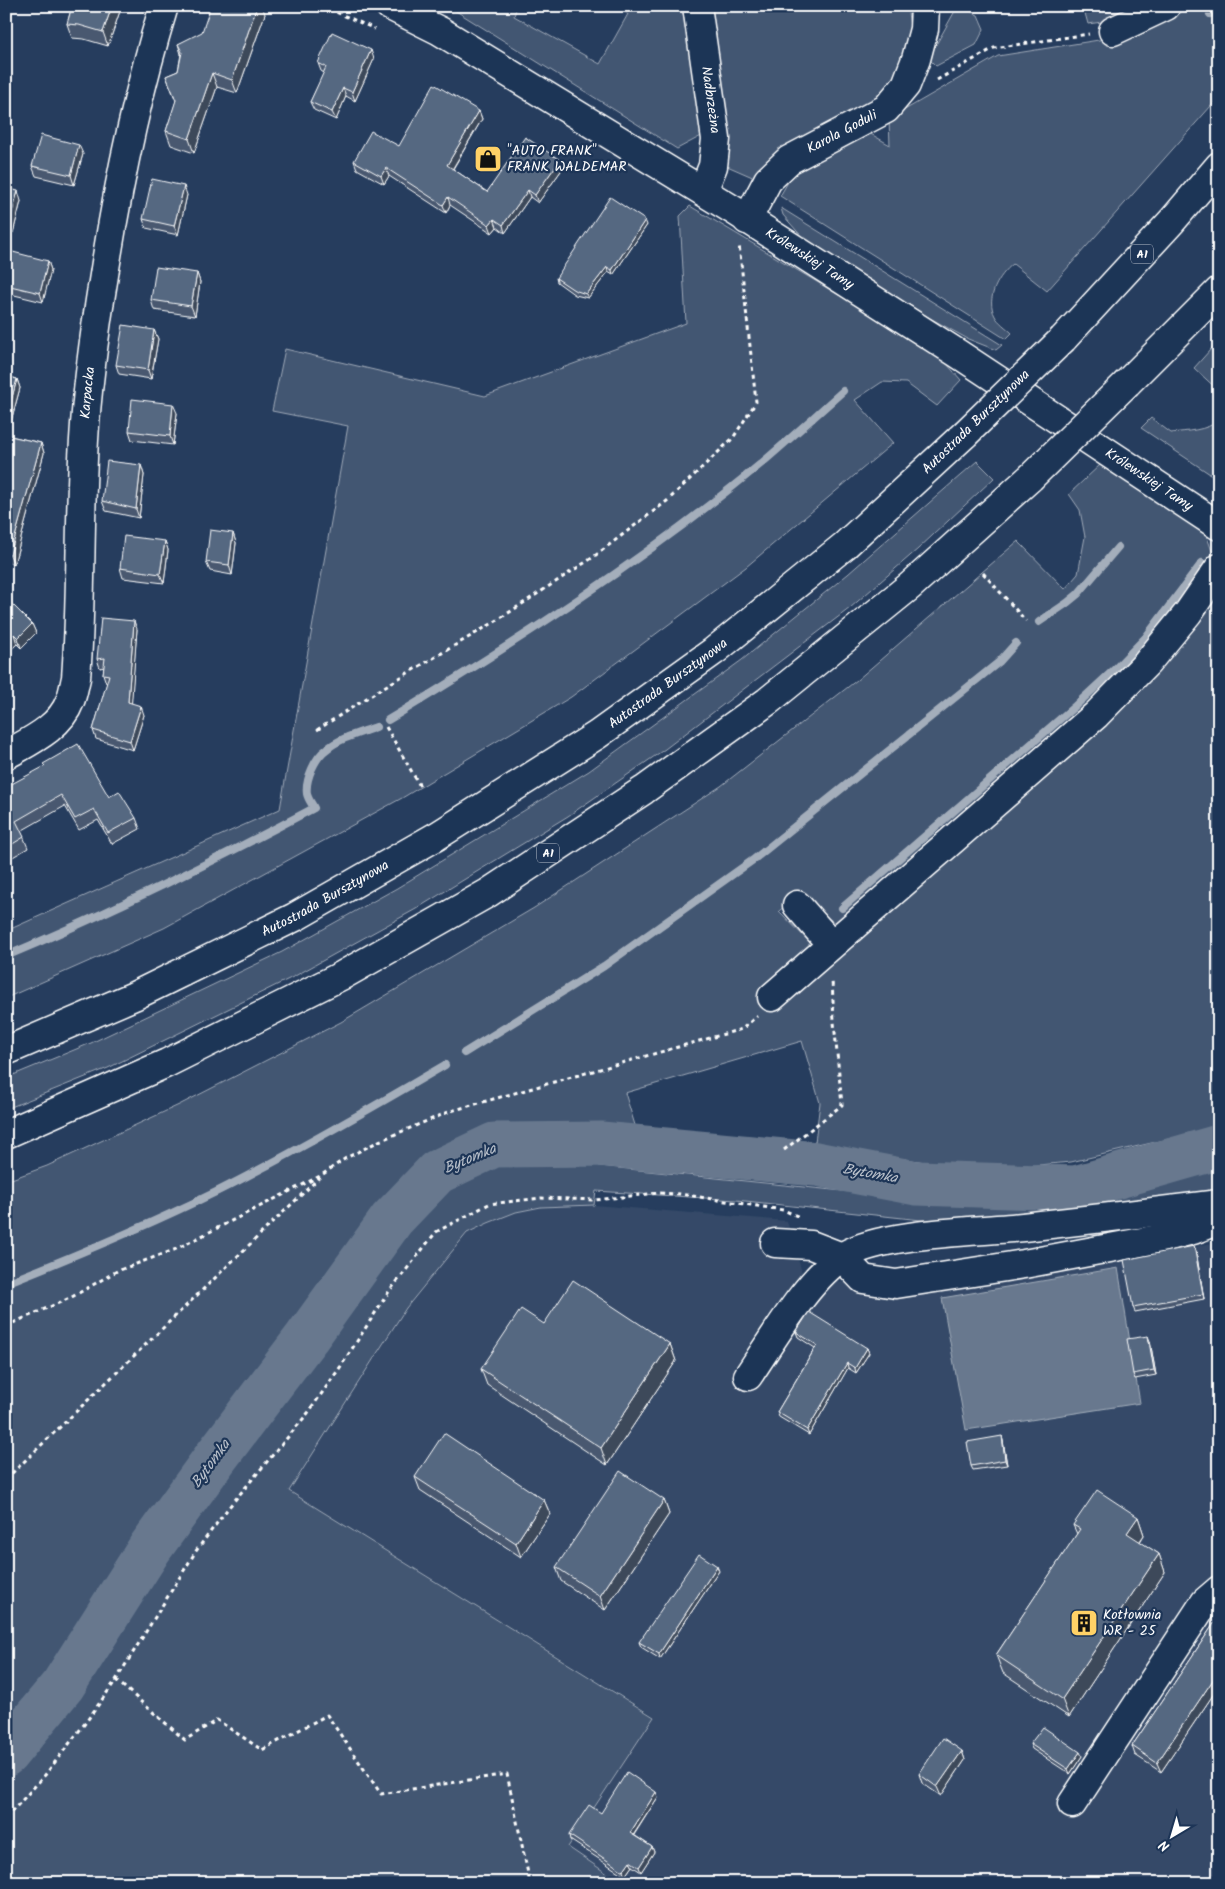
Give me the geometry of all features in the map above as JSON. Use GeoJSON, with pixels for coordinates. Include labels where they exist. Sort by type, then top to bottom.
{"type":"FeatureCollection","features":[{"type":"Feature","properties":{"kind":"main road","name":"Karpacka"},"geometry":{"type":"LineString","coordinates":[[6,756],[60,720],[70,702],[76,678],[84,440],[91,355],[125,160],[164,6]]}},
{"type":"Feature","properties":{"kind":"main road","name":"Królewskiej Tamy"},"geometry":{"type":"LineString","coordinates":[[390,6],[440,31],[703,191],[958,353],[1219,526]]}},
{"type":"Feature","properties":{"kind":"main road","name":"Nadbrzeżna"},"geometry":{"type":"LineString","coordinates":[[697,6],[716,139],[713,166],[703,191]]}},
{"type":"Feature","properties":{"kind":"main road","name":"Karola Goduli"},"geometry":{"type":"LineString","coordinates":[[741,215],[768,180],[790,160],[886,109],[906,85],[916,59],[924,29],[925,6]]}},
{"type":"Feature","properties":{"kind":"main road"},"geometry":{"type":"LineString","coordinates":[[1113,31],[1166,6]]}},
{"type":"Feature","properties":{"kind":"main road","name":"Autostrada Bursztynowa"},"geometry":{"type":"LineString","coordinates":[[6,1051],[134,996],[295,917],[437,836],[597,735],[714,651],[837,552],[965,434],[1063,339],[1172,221],[1219,166]]}},
{"type":"Feature","properties":{"kind":"main road","name":"A1"},"geometry":{"type":"LineString","coordinates":[[6,1134],[194,1050],[344,974],[488,893],[644,790],[768,701],[910,586],[1030,478],[1219,291]]}},
{"type":"Feature","properties":{"kind":"main road"},"geometry":{"type":"LineString","coordinates":[[772,997],[1096,715],[1147,663],[1188,613],[1219,568]]}},
{"type":"Feature","properties":{"kind":"main road"},"geometry":{"type":"LineString","coordinates":[[797,905],[831,944]]}},
{"type":"Feature","properties":{"kind":"main road"},"geometry":{"type":"LineString","coordinates":[[748,1376],[800,1300],[825,1271],[842,1257],[877,1243],[916,1237],[1022,1227],[1219,1204]]}},
{"type":"Feature","properties":{"kind":"main road"},"geometry":{"type":"LineString","coordinates":[[774,1243],[811,1245],[842,1257],[863,1279],[896,1284],[1024,1264],[1158,1239],[1193,1230],[1219,1220]]}},
{"type":"Feature","properties":{"kind":"main road"},"geometry":{"type":"LineString","coordinates":[[1072,1804],[1205,1602],[1219,1590]]}},
{"type":"Feature","properties":{"kind":"path"},"geometry":{"type":"LineString","coordinates":[[936,81],[994,48],[1113,31]]}},
{"type":"Feature","properties":{"kind":"path"},"geometry":{"type":"LineString","coordinates":[[317,730],[384,687],[493,623],[592,558],[667,501],[733,438],[756,402],[741,215]]}},
{"type":"Feature","properties":{"kind":"path"},"geometry":{"type":"LineString","coordinates":[[983,573],[1026,620]]}},
{"type":"Feature","properties":{"kind":"path"},"geometry":{"type":"LineString","coordinates":[[386,727],[420,786]]}},
{"type":"Feature","properties":{"kind":"path"},"geometry":{"type":"LineString","coordinates":[[784,1150],[842,1105],[834,1022],[831,944]]}},
{"type":"Feature","properties":{"kind":"path"},"geometry":{"type":"LineString","coordinates":[[6,1326],[70,1298],[117,1271],[174,1250],[323,1174],[346,1158],[378,1141],[451,1111],[742,1029],[761,1013],[772,997]]}},
{"type":"Feature","properties":{"kind":"path"},"geometry":{"type":"LineString","coordinates":[[6,1479],[323,1174]]}},
{"type":"Feature","properties":{"kind":"path"},"geometry":{"type":"LineString","coordinates":[[6,1818],[86,1722],[116,1680],[196,1551],[229,1507],[308,1413],[388,1293],[436,1232],[489,1204],[541,1198],[595,1200],[658,1194],[680,1194],[783,1210]]}},
{"type":"Feature","properties":{"kind":"path"},"geometry":{"type":"LineString","coordinates":[[116,1680],[185,1740],[217,1720],[262,1750],[326,1715],[381,1794],[507,1774],[530,1883]]}},
{"type":"Feature","properties":{"kind":"shaded area"},"geometry":{"type":"Polygon","coordinates":[[[448,6],[517,6],[514,16],[600,64],[628,14],[613,6],[687,6],[707,133],[677,149],[448,6]]]}},
{"type":"Feature","properties":{"kind":"shaded area"},"geometry":{"type":"Polygon","coordinates":[[[707,6],[907,6],[911,34],[897,76],[875,103],[757,179],[725,165],[707,6]]]}},
{"type":"Feature","properties":{"kind":"shaded area"},"geometry":{"type":"Polygon","coordinates":[[[1083,6],[1144,6],[1116,20],[1088,24],[1083,6]]]}},
{"type":"Feature","properties":{"kind":"shaded area"},"geometry":{"type":"Polygon","coordinates":[[[1184,6],[1219,6],[1219,97],[1047,291],[1013,264],[1003,274],[995,287],[992,309],[1000,323],[1012,333],[1006,339],[780,196],[795,170],[869,133],[890,145],[889,119],[998,56],[1124,36],[1184,6]]]}},
{"type":"Feature","properties":{"kind":"shaded area"},"geometry":{"type":"Polygon","coordinates":[[[963,8],[978,15],[984,29],[976,45],[936,66],[930,60],[933,50],[955,11],[963,8]]]}},
{"type":"Feature","properties":{"kind":"shaded area"},"geometry":{"type":"Polygon","coordinates":[[[690,206],[939,355],[961,380],[937,406],[906,383],[882,382],[855,400],[893,443],[746,567],[571,697],[402,798],[164,928],[6,998],[6,931],[280,809],[348,426],[272,411],[285,349],[485,396],[686,323],[680,216],[690,206]]]}},
{"type":"Feature","properties":{"kind":"shaded area"},"geometry":{"type":"Polygon","coordinates":[[[781,208],[1002,345],[996,350],[968,339],[930,318],[803,238],[783,215],[781,208]]]}},
{"type":"Feature","properties":{"kind":"shaded area"},"geometry":{"type":"Polygon","coordinates":[[[1219,340],[1219,391],[1194,368],[1219,340]]]}},
{"type":"Feature","properties":{"kind":"shaded area"},"geometry":{"type":"Polygon","coordinates":[[[1151,418],[1171,433],[1202,428],[1219,420],[1219,480],[1141,428],[1151,418]]]}},
{"type":"Feature","properties":{"kind":"shaded area"},"geometry":{"type":"Polygon","coordinates":[[[977,461],[994,478],[918,549],[850,608],[665,749],[568,816],[416,909],[295,976],[108,1068],[6,1109],[6,1078],[91,1043],[282,952],[397,888],[589,771],[742,660],[848,574],[977,461]]]}},
{"type":"Feature","properties":{"kind":"shaded area"},"geometry":{"type":"Polygon","coordinates":[[[1101,464],[1206,534],[1213,554],[1203,579],[1138,661],[982,794],[836,924],[799,894],[779,911],[826,959],[1047,772],[1150,676],[1219,582],[1219,1127],[1071,1162],[982,1170],[856,1152],[751,1151],[749,1141],[815,1142],[820,1103],[802,1041],[625,1093],[639,1138],[598,1129],[601,1144],[599,1166],[930,1200],[1075,1199],[1219,1159],[1219,1195],[1068,1218],[949,1223],[736,1200],[596,1191],[594,1205],[541,1207],[516,1212],[467,1233],[406,1308],[289,1491],[654,1717],[568,1847],[621,1883],[6,1883],[6,1181],[47,1166],[179,1105],[341,1022],[534,908],[721,786],[857,680],[1018,541],[1065,589],[1078,574],[1085,537],[1080,510],[1069,494],[1101,464]]]}},
{"type":"Feature","properties":{"kind":"shaded area"},"geometry":{"type":"Polygon","coordinates":[[[594,1205],[787,1221],[803,1276],[922,1293],[1219,1242],[1219,1883],[621,1883],[568,1847],[654,1716],[289,1491],[406,1308],[467,1233],[516,1212],[541,1207],[594,1205]]]}},
{"type":"Feature","properties":{"kind":"shaded area"},"geometry":{"type":"Polygon","coordinates":[[[1118,1268],[1140,1403],[966,1430],[942,1298],[1118,1268]]]}},
{"type":"Feature","properties":{"kind":"building"},"geometry":{"type":"Polygon","coordinates":[[[72,6],[112,6],[103,32],[79,25],[67,24],[72,6]]]}},
{"type":"Feature","properties":{"kind":"building"},"geometry":{"type":"Polygon","coordinates":[[[211,6],[257,6],[232,80],[212,73],[189,139],[166,131],[176,100],[166,76],[178,71],[182,52],[178,44],[202,32],[211,6]]]}},
{"type":"Feature","properties":{"kind":"building"},"geometry":{"type":"Polygon","coordinates":[[[332,32],[371,50],[352,92],[343,88],[332,112],[310,102],[326,67],[318,63],[332,32]]]}},
{"type":"Feature","properties":{"kind":"building"},"geometry":{"type":"Polygon","coordinates":[[[434,84],[479,111],[447,165],[487,192],[525,137],[560,160],[535,195],[528,190],[503,225],[494,219],[489,225],[448,197],[443,205],[386,168],[381,176],[354,161],[371,131],[399,146],[434,84]]]}},
{"type":"Feature","properties":{"kind":"building"},"geometry":{"type":"Polygon","coordinates":[[[41,135],[79,145],[71,175],[32,166],[41,135]]]}},
{"type":"Feature","properties":{"kind":"building"},"geometry":{"type":"Polygon","coordinates":[[[152,179],[184,186],[174,226],[143,219],[152,179]]]}},
{"type":"Feature","properties":{"kind":"building"},"geometry":{"type":"Polygon","coordinates":[[[6,188],[18,191],[9,223],[6,222],[6,188]]]}},
{"type":"Feature","properties":{"kind":"building"},"geometry":{"type":"Polygon","coordinates":[[[610,197],[645,220],[612,270],[607,267],[586,294],[574,290],[556,278],[610,197]]]}},
{"type":"Feature","properties":{"kind":"building"},"geometry":{"type":"Polygon","coordinates":[[[9,251],[48,261],[40,293],[6,285],[6,263],[9,251]]]}},
{"type":"Feature","properties":{"kind":"building"},"geometry":{"type":"Polygon","coordinates":[[[156,267],[197,273],[191,306],[151,300],[156,267]]]}},
{"type":"Feature","properties":{"kind":"building"},"geometry":{"type":"Polygon","coordinates":[[[123,325],[154,330],[148,370],[116,365],[123,325]]]}},
{"type":"Feature","properties":{"kind":"building"},"geometry":{"type":"Polygon","coordinates":[[[6,376],[17,379],[8,412],[6,411],[6,376]]]}},
{"type":"Feature","properties":{"kind":"building"},"geometry":{"type":"Polygon","coordinates":[[[132,399],[173,404],[170,436],[129,431],[132,399]]]}},
{"type":"Feature","properties":{"kind":"building"},"geometry":{"type":"Polygon","coordinates":[[[6,435],[41,443],[10,555],[6,554],[6,435]]]}},
{"type":"Feature","properties":{"kind":"building"},"geometry":{"type":"Polygon","coordinates":[[[107,461],[141,465],[136,509],[102,501],[107,461]]]}},
{"type":"Feature","properties":{"kind":"building"},"geometry":{"type":"Polygon","coordinates":[[[210,530],[233,533],[229,565],[206,562],[210,530]]]}},
{"type":"Feature","properties":{"kind":"building"},"geometry":{"type":"Polygon","coordinates":[[[124,536],[165,541],[160,574],[120,568],[124,536]]]}},
{"type":"Feature","properties":{"kind":"building"},"geometry":{"type":"Polygon","coordinates":[[[6,598],[32,624],[18,638],[14,634],[6,641],[6,598]]]}},
{"type":"Feature","properties":{"kind":"building"},"geometry":{"type":"Polygon","coordinates":[[[101,618],[134,621],[128,702],[141,706],[130,741],[93,730],[109,675],[103,674],[105,658],[97,659],[101,618]]]}},
{"type":"Feature","properties":{"kind":"building"},"geometry":{"type":"Polygon","coordinates":[[[78,744],[109,797],[119,791],[136,818],[108,833],[94,809],[75,819],[61,795],[16,821],[24,837],[6,848],[6,787],[45,766],[43,764],[78,744]]]}},
{"type":"Feature","properties":{"kind":"building"},"geometry":{"type":"Polygon","coordinates":[[[1194,1246],[1203,1294],[1133,1307],[1124,1260],[1194,1246]]]}},
{"type":"Feature","properties":{"kind":"building"},"geometry":{"type":"Polygon","coordinates":[[[573,1280],[670,1344],[601,1448],[481,1369],[521,1309],[544,1324],[573,1280]]]}},
{"type":"Feature","properties":{"kind":"building"},"geometry":{"type":"Polygon","coordinates":[[[809,1312],[867,1348],[855,1368],[847,1363],[807,1430],[777,1412],[817,1345],[796,1332],[809,1312]]]}},
{"type":"Feature","properties":{"kind":"building"},"geometry":{"type":"Polygon","coordinates":[[[1148,1336],[1154,1370],[1133,1374],[1127,1339],[1148,1336]]]}},
{"type":"Feature","properties":{"kind":"building"},"geometry":{"type":"Polygon","coordinates":[[[444,1433],[544,1500],[516,1543],[415,1477],[444,1433]]]}},
{"type":"Feature","properties":{"kind":"building"},"geometry":{"type":"Polygon","coordinates":[[[1002,1436],[1005,1460],[971,1466],[967,1442],[1002,1436]]]}},
{"type":"Feature","properties":{"kind":"building"},"geometry":{"type":"Polygon","coordinates":[[[620,1471],[664,1500],[600,1596],[556,1567],[620,1471]]]}},
{"type":"Feature","properties":{"kind":"building","name":"Kotłownia WR - 25"},"geometry":{"type":"Polygon","coordinates":[[[1097,1490],[1138,1517],[1127,1533],[1159,1554],[1062,1699],[996,1655],[1080,1529],[1073,1525],[1097,1490]]]}},
{"type":"Feature","properties":{"kind":"building"},"geometry":{"type":"Polygon","coordinates":[[[699,1554],[717,1566],[659,1654],[639,1642],[699,1554]]]}},
{"type":"Feature","properties":{"kind":"building"},"geometry":{"type":"Polygon","coordinates":[[[1219,1616],[1219,1671],[1157,1763],[1132,1746],[1219,1616]]]}},
{"type":"Feature","properties":{"kind":"building"},"geometry":{"type":"Polygon","coordinates":[[[1043,1727],[1080,1752],[1068,1769],[1030,1744],[1043,1727]]]}},
{"type":"Feature","properties":{"kind":"building"},"geometry":{"type":"Polygon","coordinates":[[[943,1738],[962,1751],[937,1787],[919,1774],[943,1738]]]}},
{"type":"Feature","properties":{"kind":"building"},"geometry":{"type":"Polygon","coordinates":[[[627,1772],[656,1792],[630,1833],[652,1847],[639,1867],[630,1861],[623,1871],[569,1835],[589,1805],[601,1813],[627,1772]]]}},
{"type":"Feature","properties":{"kind":"waterway"},"geometry":{"type":"LineString","coordinates":[[1210,14],[1217,6]]}},
{"type":"Feature","properties":{"kind":"waterway"},"geometry":{"type":"LineString","coordinates":[[388,720],[580,598],[673,532],[763,462],[843,391]]}},
{"type":"Feature","properties":{"kind":"waterway"},"geometry":{"type":"LineString","coordinates":[[1039,622],[1078,594],[1118,547]]}},
{"type":"Feature","properties":{"kind":"waterway"},"geometry":{"type":"LineString","coordinates":[[842,908],[1115,669],[1146,637],[1202,563]]}},
{"type":"Feature","properties":{"kind":"waterway"},"geometry":{"type":"LineString","coordinates":[[464,1053],[604,966],[753,860],[999,662],[1016,643]]}},
{"type":"Feature","properties":{"kind":"waterway"},"geometry":{"type":"LineString","coordinates":[[6,956],[162,886],[314,808],[308,796],[307,788],[309,776],[319,757],[338,742],[376,727]]}},
{"type":"Feature","properties":{"kind":"waterway"},"geometry":{"type":"LineString","coordinates":[[6,1283],[112,1240],[216,1192],[303,1146],[445,1065]]}},
{"type":"Feature","properties":{"kind":"waterway","name":"Bytomka"},"geometry":{"type":"LineString","coordinates":[[6,1754],[63,1685],[150,1548],[392,1219],[437,1172],[494,1145],[601,1144],[816,1164],[916,1183],[1076,1188],[1219,1147]]}},
{"type":"Feature","properties":{"kind":"place","name":"\"AUTO FRANK\" FRANK WALDEMAR"},"geometry":{"type":"Point","coordinates":[488,159]}},
{"type":"Feature","properties":{"kind":"place","name":"Kotłownia WR - 25"},"geometry":{"type":"Point","coordinates":[1084,1623]}}]}
